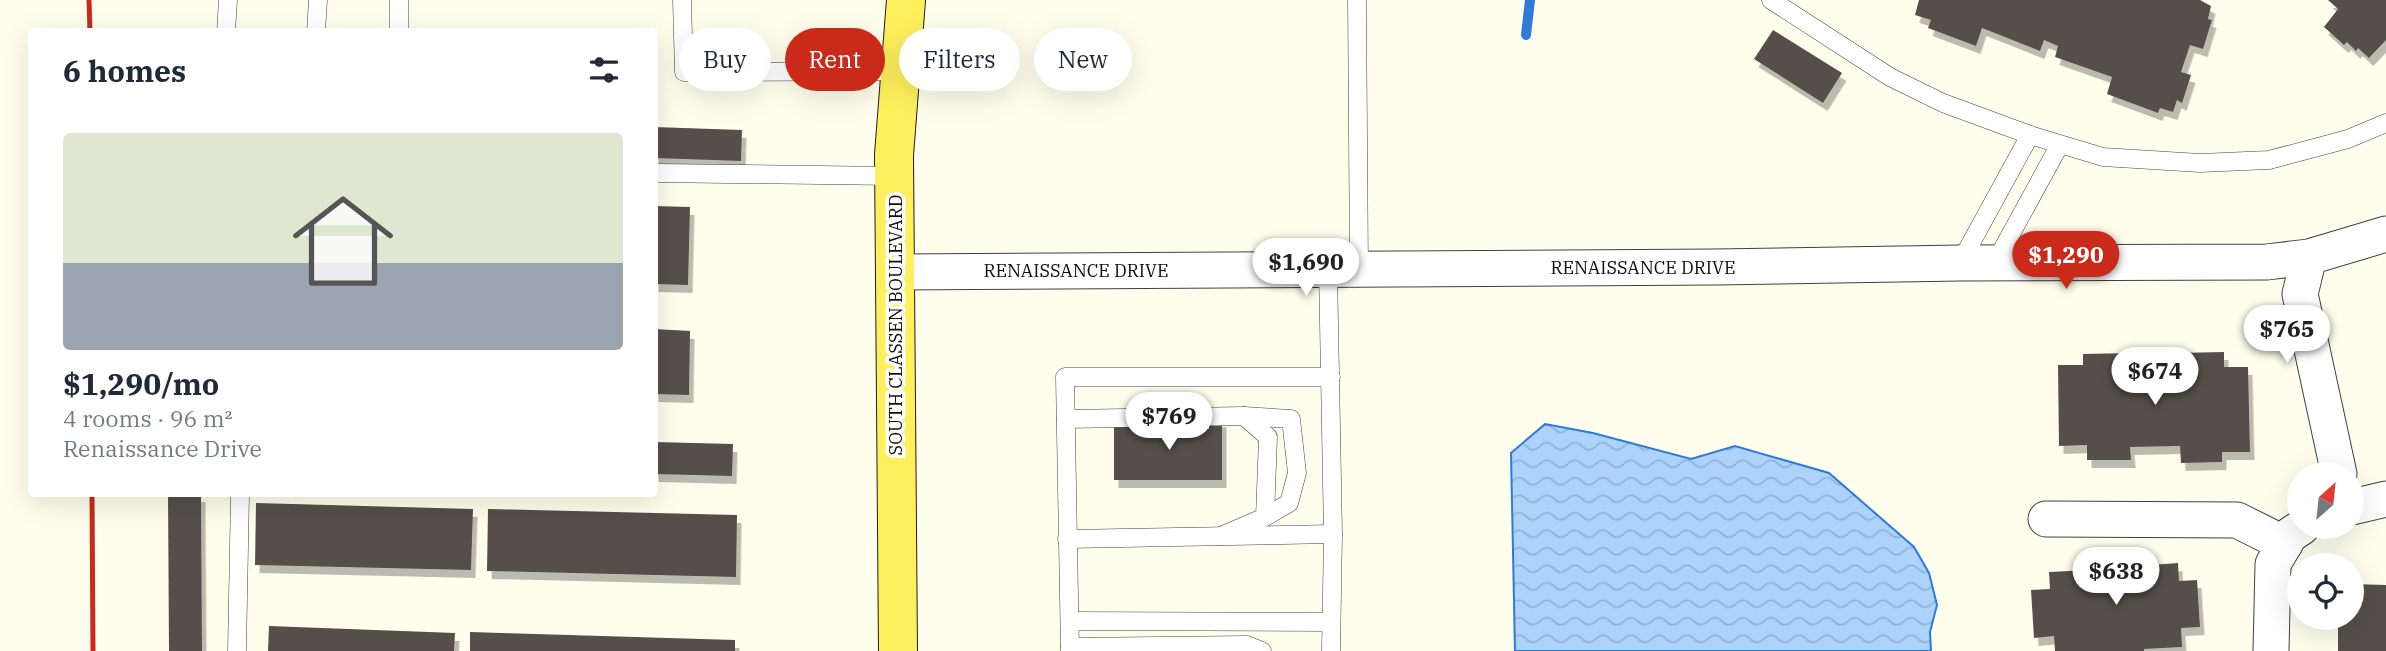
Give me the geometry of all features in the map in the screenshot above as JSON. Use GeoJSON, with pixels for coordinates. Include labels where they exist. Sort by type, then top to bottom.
{"type":"FeatureCollection","features":[{"type":"Feature","properties":{"kind":"main road","name":"SOUTH CLASSEN BOULEVARD"},"geometry":{"type":"LineString","coordinates":[[904,28],[906,0]]}},
{"type":"Feature","properties":{"kind":"main road","name":"SOUTH CLASSEN BOULEVARD"},"geometry":{"type":"LineString","coordinates":[[898,651],[894,176],[900,91]]}},
{"type":"Feature","properties":{"kind":"street","name":"RENAISSANCE DRIVE"},"geometry":{"type":"LineString","coordinates":[[896,272],[1723,267],[1960,262],[2267,262],[2309,257],[2386,234]]}},
{"type":"Feature","properties":{"kind":"street"},"geometry":{"type":"LineString","coordinates":[[2309,257],[2300,294],[2336,462]]}},
{"type":"Feature","properties":{"kind":"street"},"geometry":{"type":"LineString","coordinates":[[2364,504],[2386,499]]}},
{"type":"Feature","properties":{"kind":"street"},"geometry":{"type":"LineString","coordinates":[[2046,519],[2237,520],[2287,533]]}},
{"type":"Feature","properties":{"kind":"street"},"geometry":{"type":"LineString","coordinates":[[2271,651],[2273,564],[2291,539]]}},
{"type":"Feature","properties":{"kind":"lane"},"geometry":{"type":"LineString","coordinates":[[226,28],[228,0]]}},
{"type":"Feature","properties":{"kind":"lane"},"geometry":{"type":"LineString","coordinates":[[316,28],[318,0]]}},
{"type":"Feature","properties":{"kind":"lane"},"geometry":{"type":"LineString","coordinates":[[399,0],[399,28]]}},
{"type":"Feature","properties":{"kind":"lane"},"geometry":{"type":"LineString","coordinates":[[682,0],[684,72],[899,71]]}},
{"type":"Feature","properties":{"kind":"lane"},"geometry":{"type":"LineString","coordinates":[[1331,651],[1331,377],[1343,270],[1357,0]]}},
{"type":"Feature","properties":{"kind":"lane"},"geometry":{"type":"LineString","coordinates":[[1771,0],[1890,77],[1943,103],[2059,146],[2103,157],[2200,163],[2269,160],[2348,139],[2386,123]]}},
{"type":"Feature","properties":{"kind":"lane"},"geometry":{"type":"LineString","coordinates":[[1960,262],[2030,135]]}},
{"type":"Feature","properties":{"kind":"lane"},"geometry":{"type":"LineString","coordinates":[[1996,263],[2059,146]]}},
{"type":"Feature","properties":{"kind":"lane"},"geometry":{"type":"LineString","coordinates":[[658,173],[894,176]]}},
{"type":"Feature","properties":{"kind":"lane"},"geometry":{"type":"LineString","coordinates":[[1262,651],[1247,645],[1070,649],[1065,377],[1331,377]]}},
{"type":"Feature","properties":{"kind":"lane"},"geometry":{"type":"LineString","coordinates":[[1066,419],[1244,416],[1291,419],[1297,473],[1289,503],[1265,517],[1221,536]]}},
{"type":"Feature","properties":{"kind":"lane"},"geometry":{"type":"LineString","coordinates":[[1244,416],[1268,437],[1265,517]]}},
{"type":"Feature","properties":{"kind":"lane"},"geometry":{"type":"LineString","coordinates":[[237,651],[240,497]]}},
{"type":"Feature","properties":{"kind":"lane"},"geometry":{"type":"LineString","coordinates":[[1067,539],[1333,534]]}},
{"type":"Feature","properties":{"kind":"lane"},"geometry":{"type":"LineString","coordinates":[[1070,621],[1331,622]]}},
{"type":"Feature","properties":{"kind":"water"},"geometry":{"type":"Polygon","coordinates":[[[1545,424],[1593,433],[1691,459],[1735,446],[1829,473],[1914,547],[1929,573],[1937,605],[1930,632],[1931,651],[1515,651],[1511,453],[1545,424]]]}},
{"type":"Feature","properties":{"kind":"building"},"geometry":{"type":"Polygon","coordinates":[[[1919,0],[2200,0],[2211,6],[2208,19],[2212,20],[2203,49],[2190,45],[2181,72],[2191,75],[2182,103],[2177,100],[2173,112],[2160,108],[2158,113],[2107,94],[2112,77],[2055,57],[2058,46],[2044,40],[2040,51],[1982,28],[1976,46],[1928,28],[1931,20],[1915,15],[1919,0]]]}},
{"type":"Feature","properties":{"kind":"building"},"geometry":{"type":"Polygon","coordinates":[[[2328,0],[2386,0],[2386,40],[2369,58],[2347,42],[2344,45],[2324,27],[2338,9],[2328,0]]]}},
{"type":"Feature","properties":{"kind":"building"},"geometry":{"type":"Polygon","coordinates":[[[1773,30],[1842,73],[1823,103],[1754,59],[1773,30]]]}},
{"type":"Feature","properties":{"kind":"building"},"geometry":{"type":"Polygon","coordinates":[[[658,127],[742,130],[741,161],[658,158],[658,127]]]}},
{"type":"Feature","properties":{"kind":"building"},"geometry":{"type":"Polygon","coordinates":[[[658,206],[690,207],[688,285],[658,284],[658,206]]]}},
{"type":"Feature","properties":{"kind":"building"},"geometry":{"type":"Polygon","coordinates":[[[658,329],[690,331],[689,395],[658,394],[658,329]]]}},
{"type":"Feature","properties":{"kind":"building"},"geometry":{"type":"Polygon","coordinates":[[[2224,352],[2224,367],[2248,367],[2250,452],[2222,452],[2222,462],[2181,463],[2180,446],[2130,447],[2131,460],[2087,460],[2087,445],[2059,446],[2058,365],[2083,365],[2083,354],[2132,353],[2132,366],[2176,365],[2175,353],[2224,352]]]}},
{"type":"Feature","properties":{"kind":"building"},"geometry":{"type":"Polygon","coordinates":[[[1167,419],[1188,419],[1188,429],[1209,429],[1209,419],[1222,419],[1222,480],[1114,480],[1114,426],[1167,426],[1167,419]]]}},
{"type":"Feature","properties":{"kind":"building"},"geometry":{"type":"Polygon","coordinates":[[[658,442],[733,444],[732,476],[658,474],[658,442]]]}},
{"type":"Feature","properties":{"kind":"building"},"geometry":{"type":"Polygon","coordinates":[[[168,497],[201,497],[202,651],[169,651],[168,497]]]}},
{"type":"Feature","properties":{"kind":"building"},"geometry":{"type":"Polygon","coordinates":[[[256,503],[473,509],[471,570],[255,565],[256,503]]]}},
{"type":"Feature","properties":{"kind":"building"},"geometry":{"type":"Polygon","coordinates":[[[488,509],[737,515],[736,577],[487,571],[488,509]]]}},
{"type":"Feature","properties":{"kind":"building"},"geometry":{"type":"Polygon","coordinates":[[[2138,555],[2138,566],[2178,563],[2179,581],[2197,580],[2200,627],[2181,628],[2182,647],[2144,651],[2055,651],[2054,636],[2034,638],[2031,590],[2050,589],[2049,572],[2089,570],[2088,558],[2138,555]]]}},
{"type":"Feature","properties":{"kind":"building"},"geometry":{"type":"Polygon","coordinates":[[[2364,584],[2386,585],[2386,651],[2338,651],[2338,630],[2364,630],[2364,584]]]}},
{"type":"Feature","properties":{"kind":"building"},"geometry":{"type":"Polygon","coordinates":[[[269,626],[455,633],[454,651],[268,651],[269,626]]]}},
{"type":"Feature","properties":{"kind":"building"},"geometry":{"type":"Polygon","coordinates":[[[470,632],[735,640],[735,651],[470,651],[470,632]]]}},
{"type":"Feature","properties":{"kind":"waterway"},"geometry":{"type":"LineString","coordinates":[[1526,35],[1530,0]]}},
{"type":"Feature","properties":{"kind":"railway"},"geometry":{"type":"LineString","coordinates":[[89,0],[90,28]]}},
{"type":"Feature","properties":{"kind":"railway"},"geometry":{"type":"LineString","coordinates":[[92,497],[93,651]]}}]}
